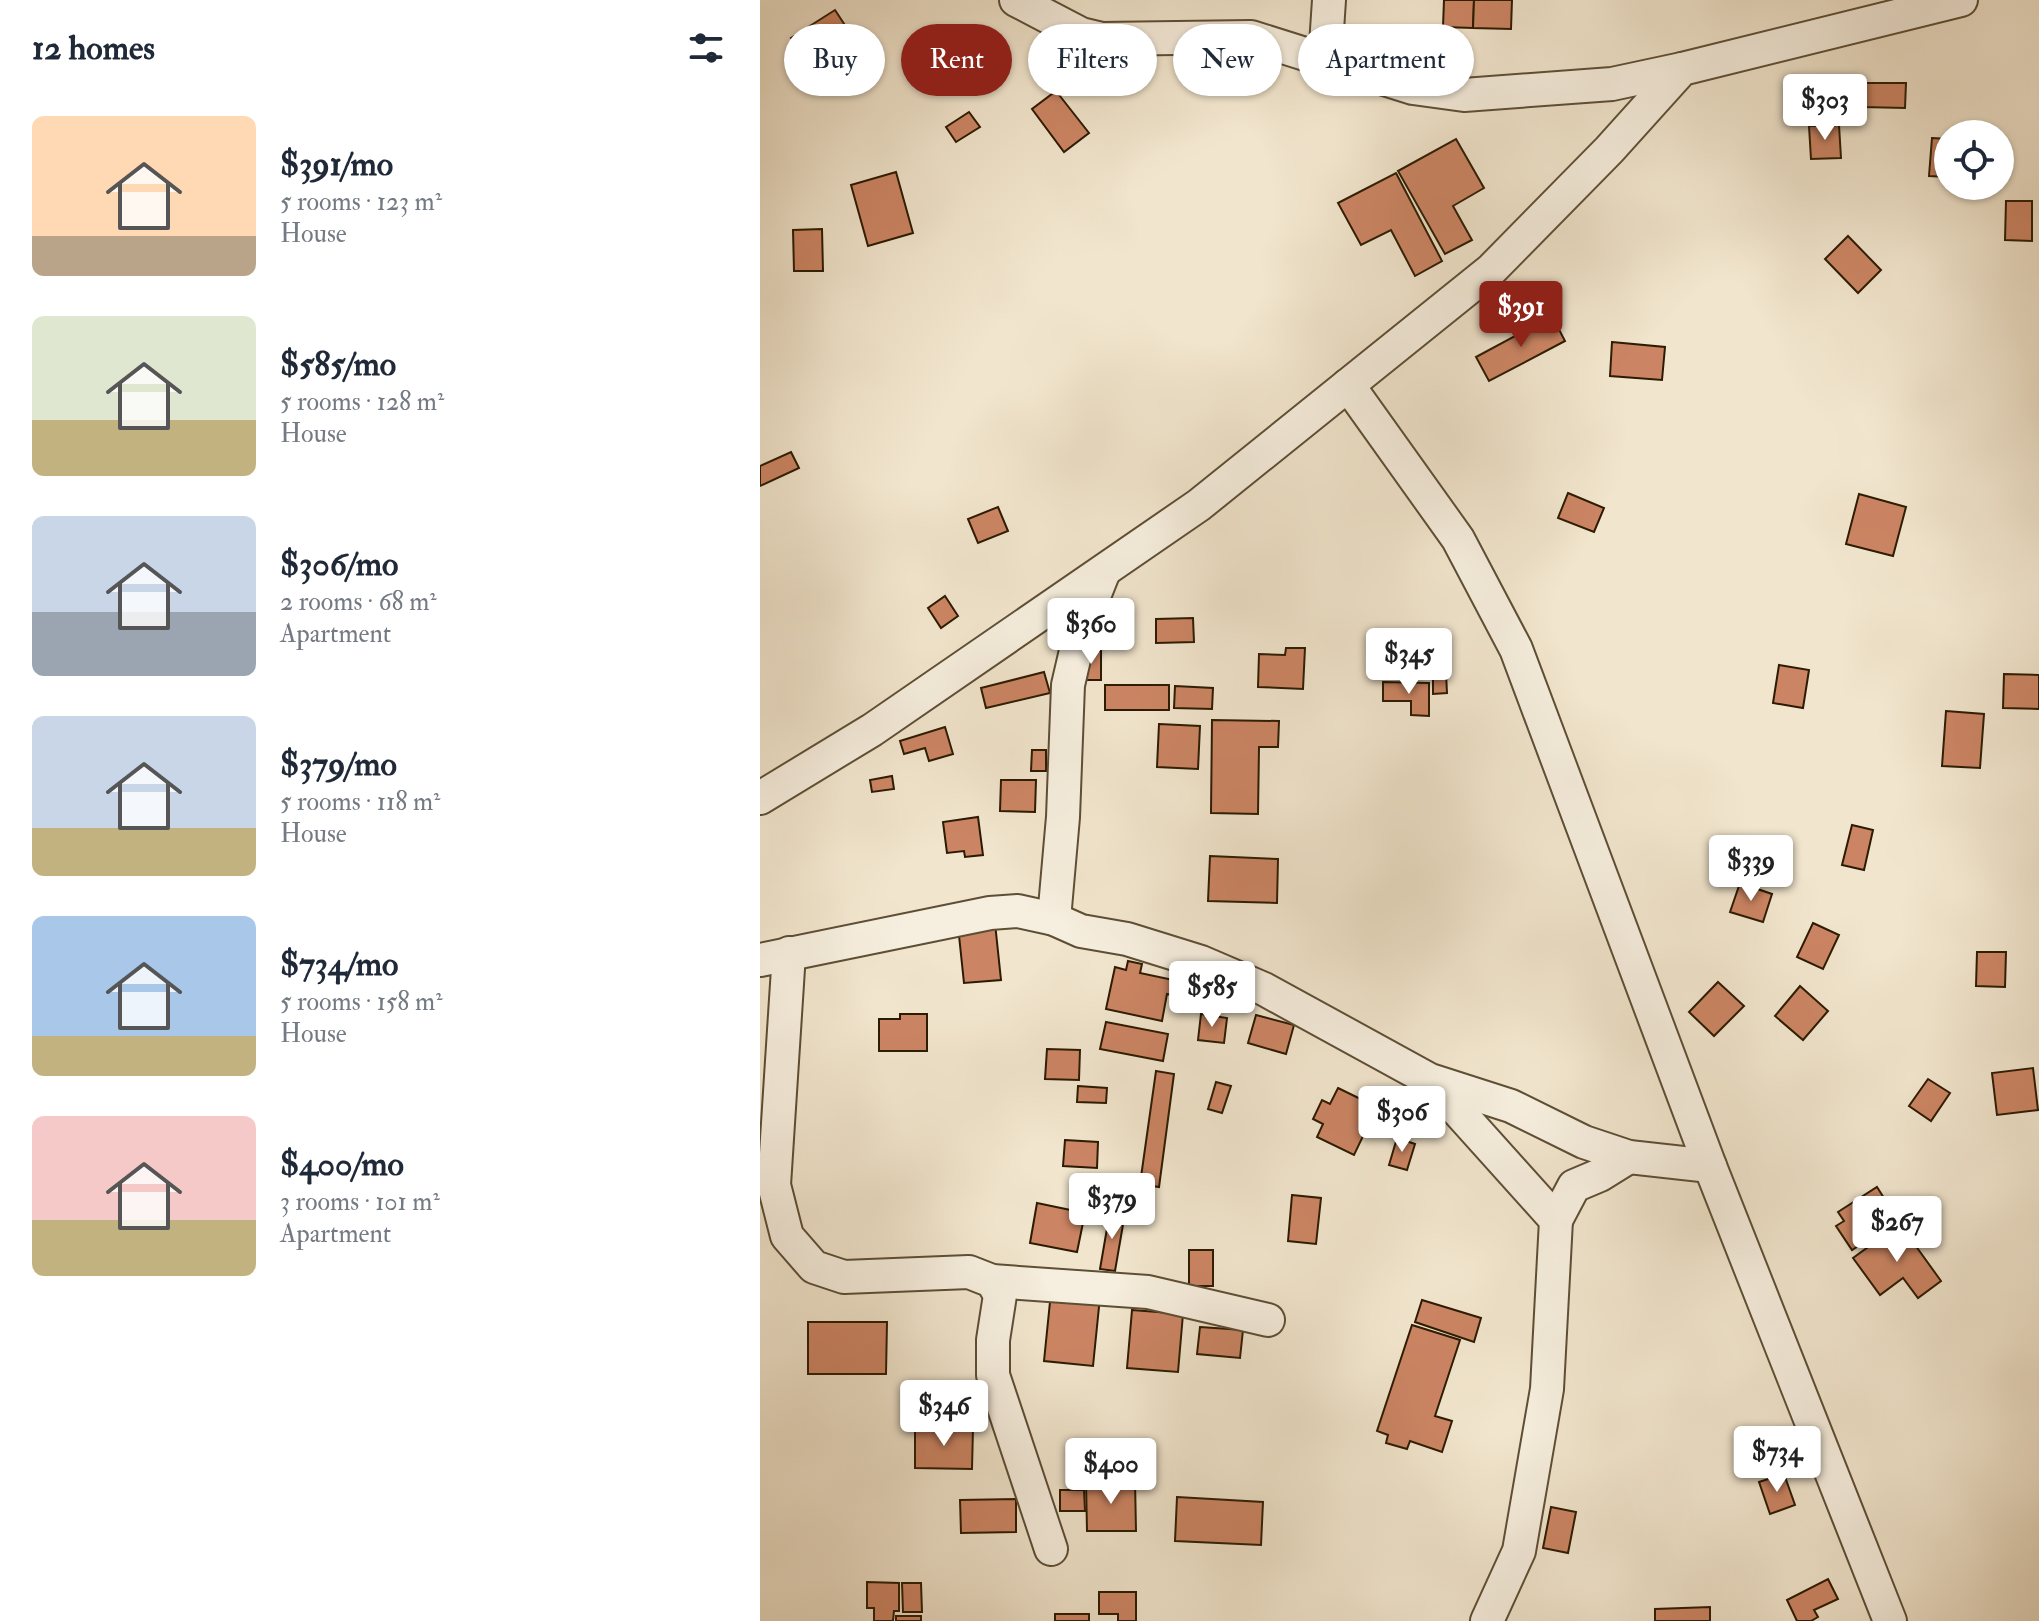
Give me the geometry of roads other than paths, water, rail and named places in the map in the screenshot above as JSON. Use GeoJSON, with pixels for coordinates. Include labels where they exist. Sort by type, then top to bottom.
{"type":"FeatureCollection","features":[{"type":"Feature","properties":{"kind":"street"},"geometry":{"type":"LineString","coordinates":[[1016,0],[1081,34],[1102,39],[1251,37],[1298,52]]}},
{"type":"Feature","properties":{"kind":"street"},"geometry":{"type":"LineString","coordinates":[[1327,24],[1329,0]]}},
{"type":"Feature","properties":{"kind":"street"},"geometry":{"type":"LineString","coordinates":[[1474,94],[1612,84],[1961,0]]}},
{"type":"Feature","properties":{"kind":"street"},"geometry":{"type":"LineString","coordinates":[[760,798],[872,730],[1199,505],[1491,270],[1609,150],[1682,69]]}},
{"type":"Feature","properties":{"kind":"street"},"geometry":{"type":"LineString","coordinates":[[1348,385],[1458,539],[1516,649],[1710,1166],[1890,1621]]}},
{"type":"Feature","properties":{"kind":"street"},"geometry":{"type":"LineString","coordinates":[[1054,919],[1063,817],[1068,685],[1081,629],[1104,571]]}},
{"type":"Feature","properties":{"kind":"street"},"geometry":{"type":"LineString","coordinates":[[1268,1320],[1148,1292],[992,1281],[969,1272],[844,1277],[814,1267],[787,1236],[774,1185],[775,957],[885,937],[990,913],[1018,911],[1054,919],[1081,931],[1127,939],[1201,962],[1264,989],[1430,1080],[1511,1106],[1584,1142],[1629,1157],[1710,1166]]}},
{"type":"Feature","properties":{"kind":"street"},"geometry":{"type":"LineString","coordinates":[[1430,1080],[1556,1220]]}},
{"type":"Feature","properties":{"kind":"street"},"geometry":{"type":"LineString","coordinates":[[1487,1621],[1519,1551],[1547,1389],[1556,1220],[1574,1186],[1629,1157]]}},
{"type":"Feature","properties":{"kind":"street"},"geometry":{"type":"LineString","coordinates":[[992,1281],[1000,1295],[993,1340],[993,1375],[1051,1549]]}}]}
